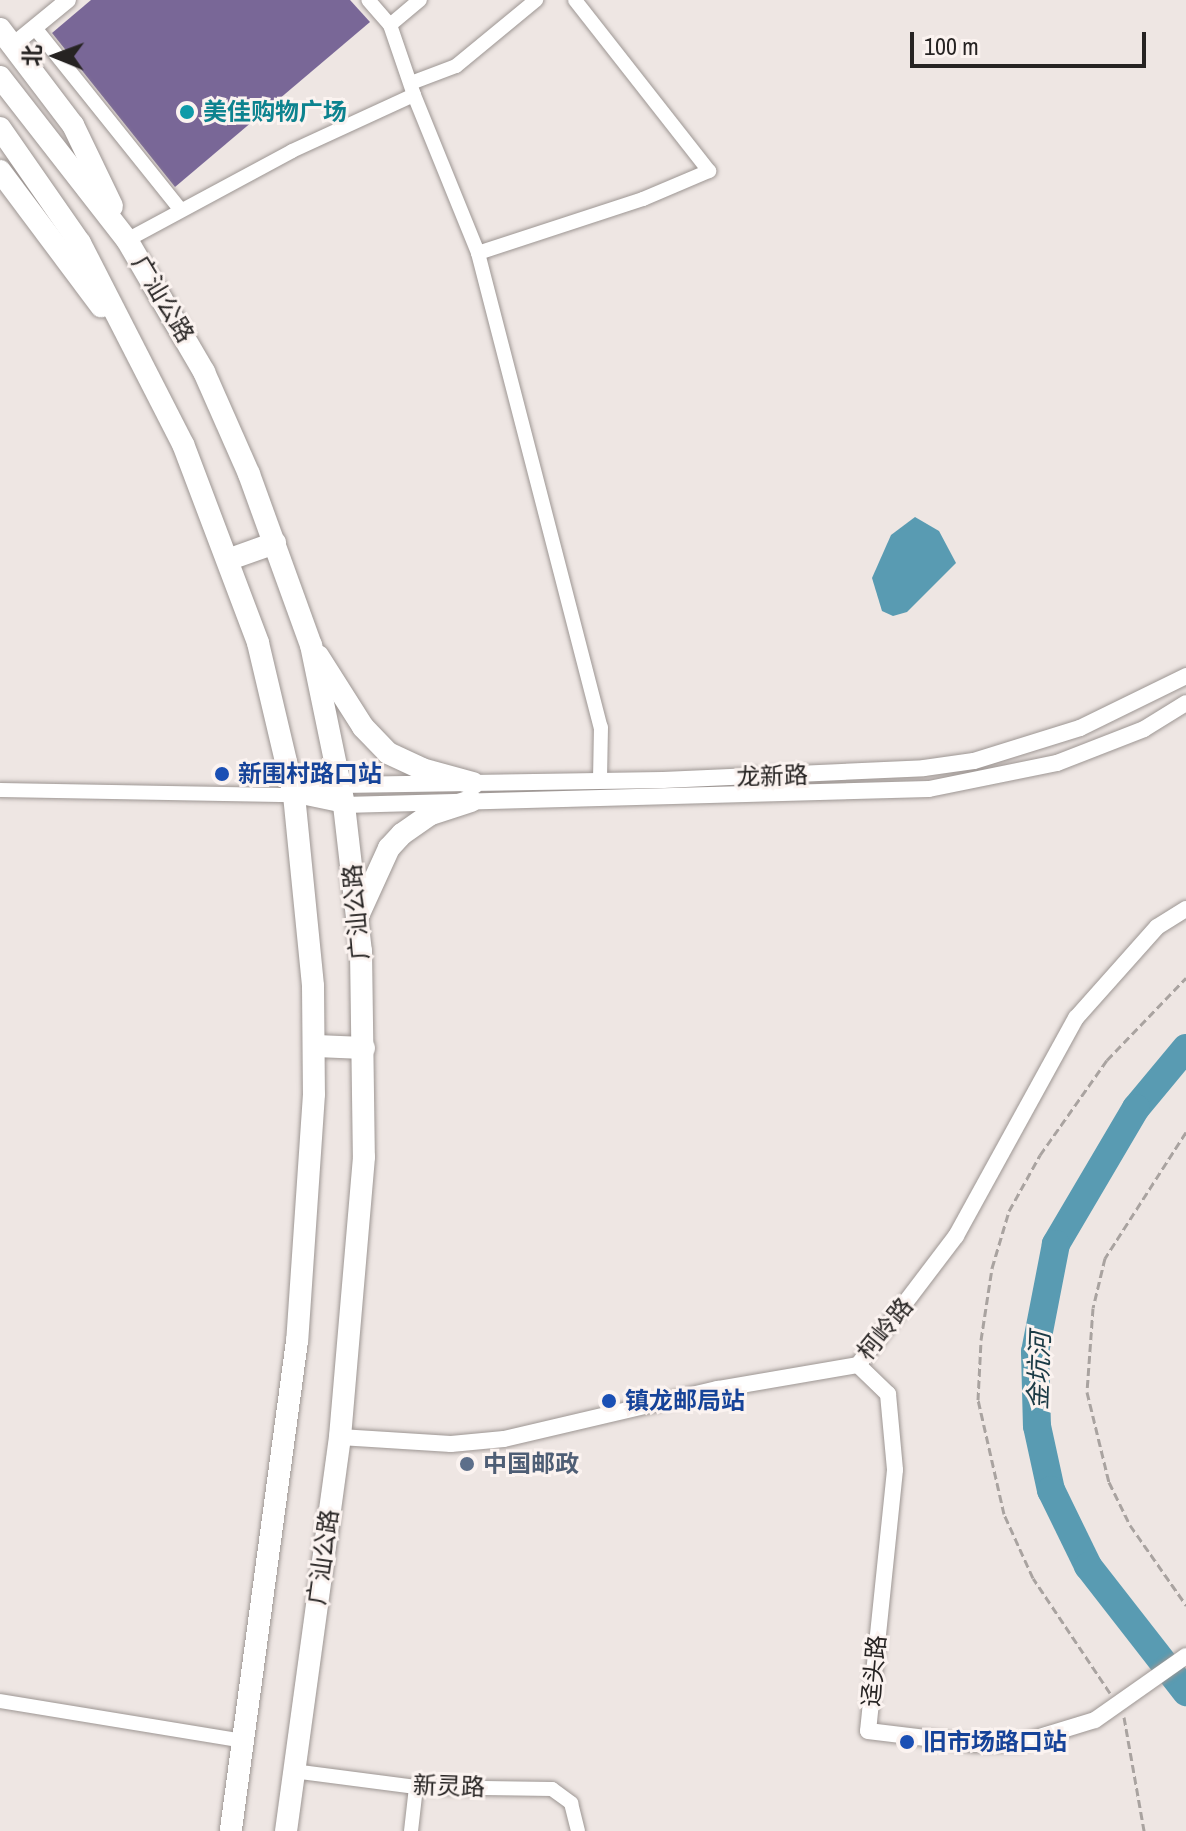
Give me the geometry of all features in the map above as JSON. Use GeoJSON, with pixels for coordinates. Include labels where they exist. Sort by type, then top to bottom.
{"type":"FeatureCollection","features":[{"type":"Feature","properties":{"kind":"highway"},"geometry":{"type":"LineString","coordinates":[[6,37],[73,125],[127,240]]}},
{"type":"Feature","properties":{"kind":"highway","name":"广汕公路"},"geometry":{"type":"LineString","coordinates":[[0,77],[127,240],[204,372],[275,543],[311,645],[342,795],[358,917],[364,1048],[359,1237],[340,1437],[286,1831]]}},
{"type":"Feature","properties":{"kind":"highway","name":"广汕公路"},"geometry":{"type":"LineString","coordinates":[[0,128],[80,243],[177,431],[230,559],[274,703],[294,795],[316,1046],[297,1341],[231,1831]]}},
{"type":"Feature","properties":{"kind":"highway"},"geometry":{"type":"LineString","coordinates":[[0,171],[138,355]]}},
{"type":"Feature","properties":{"kind":"highway"},"geometry":{"type":"LineString","coordinates":[[230,559],[275,543]]}},
{"type":"Feature","properties":{"kind":"highway"},"geometry":{"type":"LineString","coordinates":[[311,645],[373,740],[403,762],[472,792]]}},
{"type":"Feature","properties":{"kind":"highway"},"geometry":{"type":"LineString","coordinates":[[358,917],[389,848],[402,834],[431,814],[472,792]]}},
{"type":"Feature","properties":{"kind":"highway"},"geometry":{"type":"LineString","coordinates":[[316,1046],[364,1048]]}},
{"type":"Feature","properties":{"kind":"street"},"geometry":{"type":"LineString","coordinates":[[6,37],[35,28],[68,0]]}},
{"type":"Feature","properties":{"kind":"street"},"geometry":{"type":"LineString","coordinates":[[368,0],[390,25],[412,89],[478,253],[601,727],[600,781]]}},
{"type":"Feature","properties":{"kind":"street"},"geometry":{"type":"LineString","coordinates":[[390,25],[420,0]]}},
{"type":"Feature","properties":{"kind":"street"},"geometry":{"type":"LineString","coordinates":[[127,240],[180,209],[456,66],[536,0]]}},
{"type":"Feature","properties":{"kind":"street"},"geometry":{"type":"LineString","coordinates":[[478,253],[643,199],[709,171],[575,0]]}},
{"type":"Feature","properties":{"kind":"street"},"geometry":{"type":"LineString","coordinates":[[35,28],[180,209]]}},
{"type":"Feature","properties":{"kind":"street","name":"龙新路"},"geometry":{"type":"LineString","coordinates":[[472,792],[600,781],[857,773],[974,761],[1080,728],[1186,676]]}},
{"type":"Feature","properties":{"kind":"street","name":"龙新路"},"geometry":{"type":"LineString","coordinates":[[294,795],[845,793],[957,785],[1012,776],[1093,751],[1186,703]]}},
{"type":"Feature","properties":{"kind":"street"},"geometry":{"type":"LineString","coordinates":[[0,790],[294,795]]}},
{"type":"Feature","properties":{"kind":"street","name":"柯岭路"},"geometry":{"type":"LineString","coordinates":[[340,1437],[451,1444],[504,1439],[718,1389],[858,1365],[956,1236],[1076,1018],[1157,927],[1186,909]]}},
{"type":"Feature","properties":{"kind":"street","name":"迳头路"},"geometry":{"type":"LineString","coordinates":[[858,1365],[888,1394],[895,1470],[868,1731],[975,1744],[1020,1743],[1076,1729],[1118,1704]]}},
{"type":"Feature","properties":{"kind":"street"},"geometry":{"type":"LineString","coordinates":[[1118,1704],[1186,1656]]}},
{"type":"Feature","properties":{"kind":"street"},"geometry":{"type":"LineString","coordinates":[[0,1701],[244,1741]]}},
{"type":"Feature","properties":{"kind":"street","name":"新灵路"},"geometry":{"type":"LineString","coordinates":[[293,1771],[416,1787],[552,1789],[571,1803],[578,1831]]}},
{"type":"Feature","properties":{"kind":"street"},"geometry":{"type":"LineString","coordinates":[[411,1831],[416,1787]]}},
{"type":"Feature","properties":{"kind":"path"},"geometry":{"type":"LineString","coordinates":[[1144,1831],[1130,1742],[1118,1704],[1033,1578],[1004,1514],[978,1400],[981,1340],[992,1268],[1009,1211],[1040,1155],[1107,1060],[1186,978]]}},
{"type":"Feature","properties":{"kind":"path"},"geometry":{"type":"LineString","coordinates":[[1186,1132],[1105,1258],[1093,1308],[1087,1392],[1109,1482],[1130,1525],[1186,1605]]}},
{"type":"Feature","properties":{"kind":"water"},"geometry":{"type":"Polygon","coordinates":[[[915,517],[939,531],[956,563],[907,612],[893,616],[882,611],[872,578],[891,535],[915,517]]]}},
{"type":"Feature","properties":{"kind":"building","name":"美佳购物广场"},"geometry":{"type":"Polygon","coordinates":[[[91,0],[350,0],[370,22],[175,187],[52,33],[91,0]]]}},
{"type":"Feature","properties":{"kind":"waterway","name":"金坑河"},"geometry":{"type":"LineString","coordinates":[[1186,1048],[1136,1108],[1056,1244],[1035,1352],[1037,1426],[1051,1490],[1088,1566],[1186,1692]]}},
{"type":"Feature","properties":{"kind":"place","name":"美佳购物广场"},"geometry":{"type":"Point","coordinates":[187,112]}},
{"type":"Feature","properties":{"kind":"place","name":"新围村路口站"},"geometry":{"type":"Point","coordinates":[222,774]}},
{"type":"Feature","properties":{"kind":"place","name":"镇龙邮局站"},"geometry":{"type":"Point","coordinates":[609,1401]}},
{"type":"Feature","properties":{"kind":"place","name":"中国邮政"},"geometry":{"type":"Point","coordinates":[467,1464]}},
{"type":"Feature","properties":{"kind":"place","name":"旧市场路口站"},"geometry":{"type":"Point","coordinates":[907,1742]}}]}
